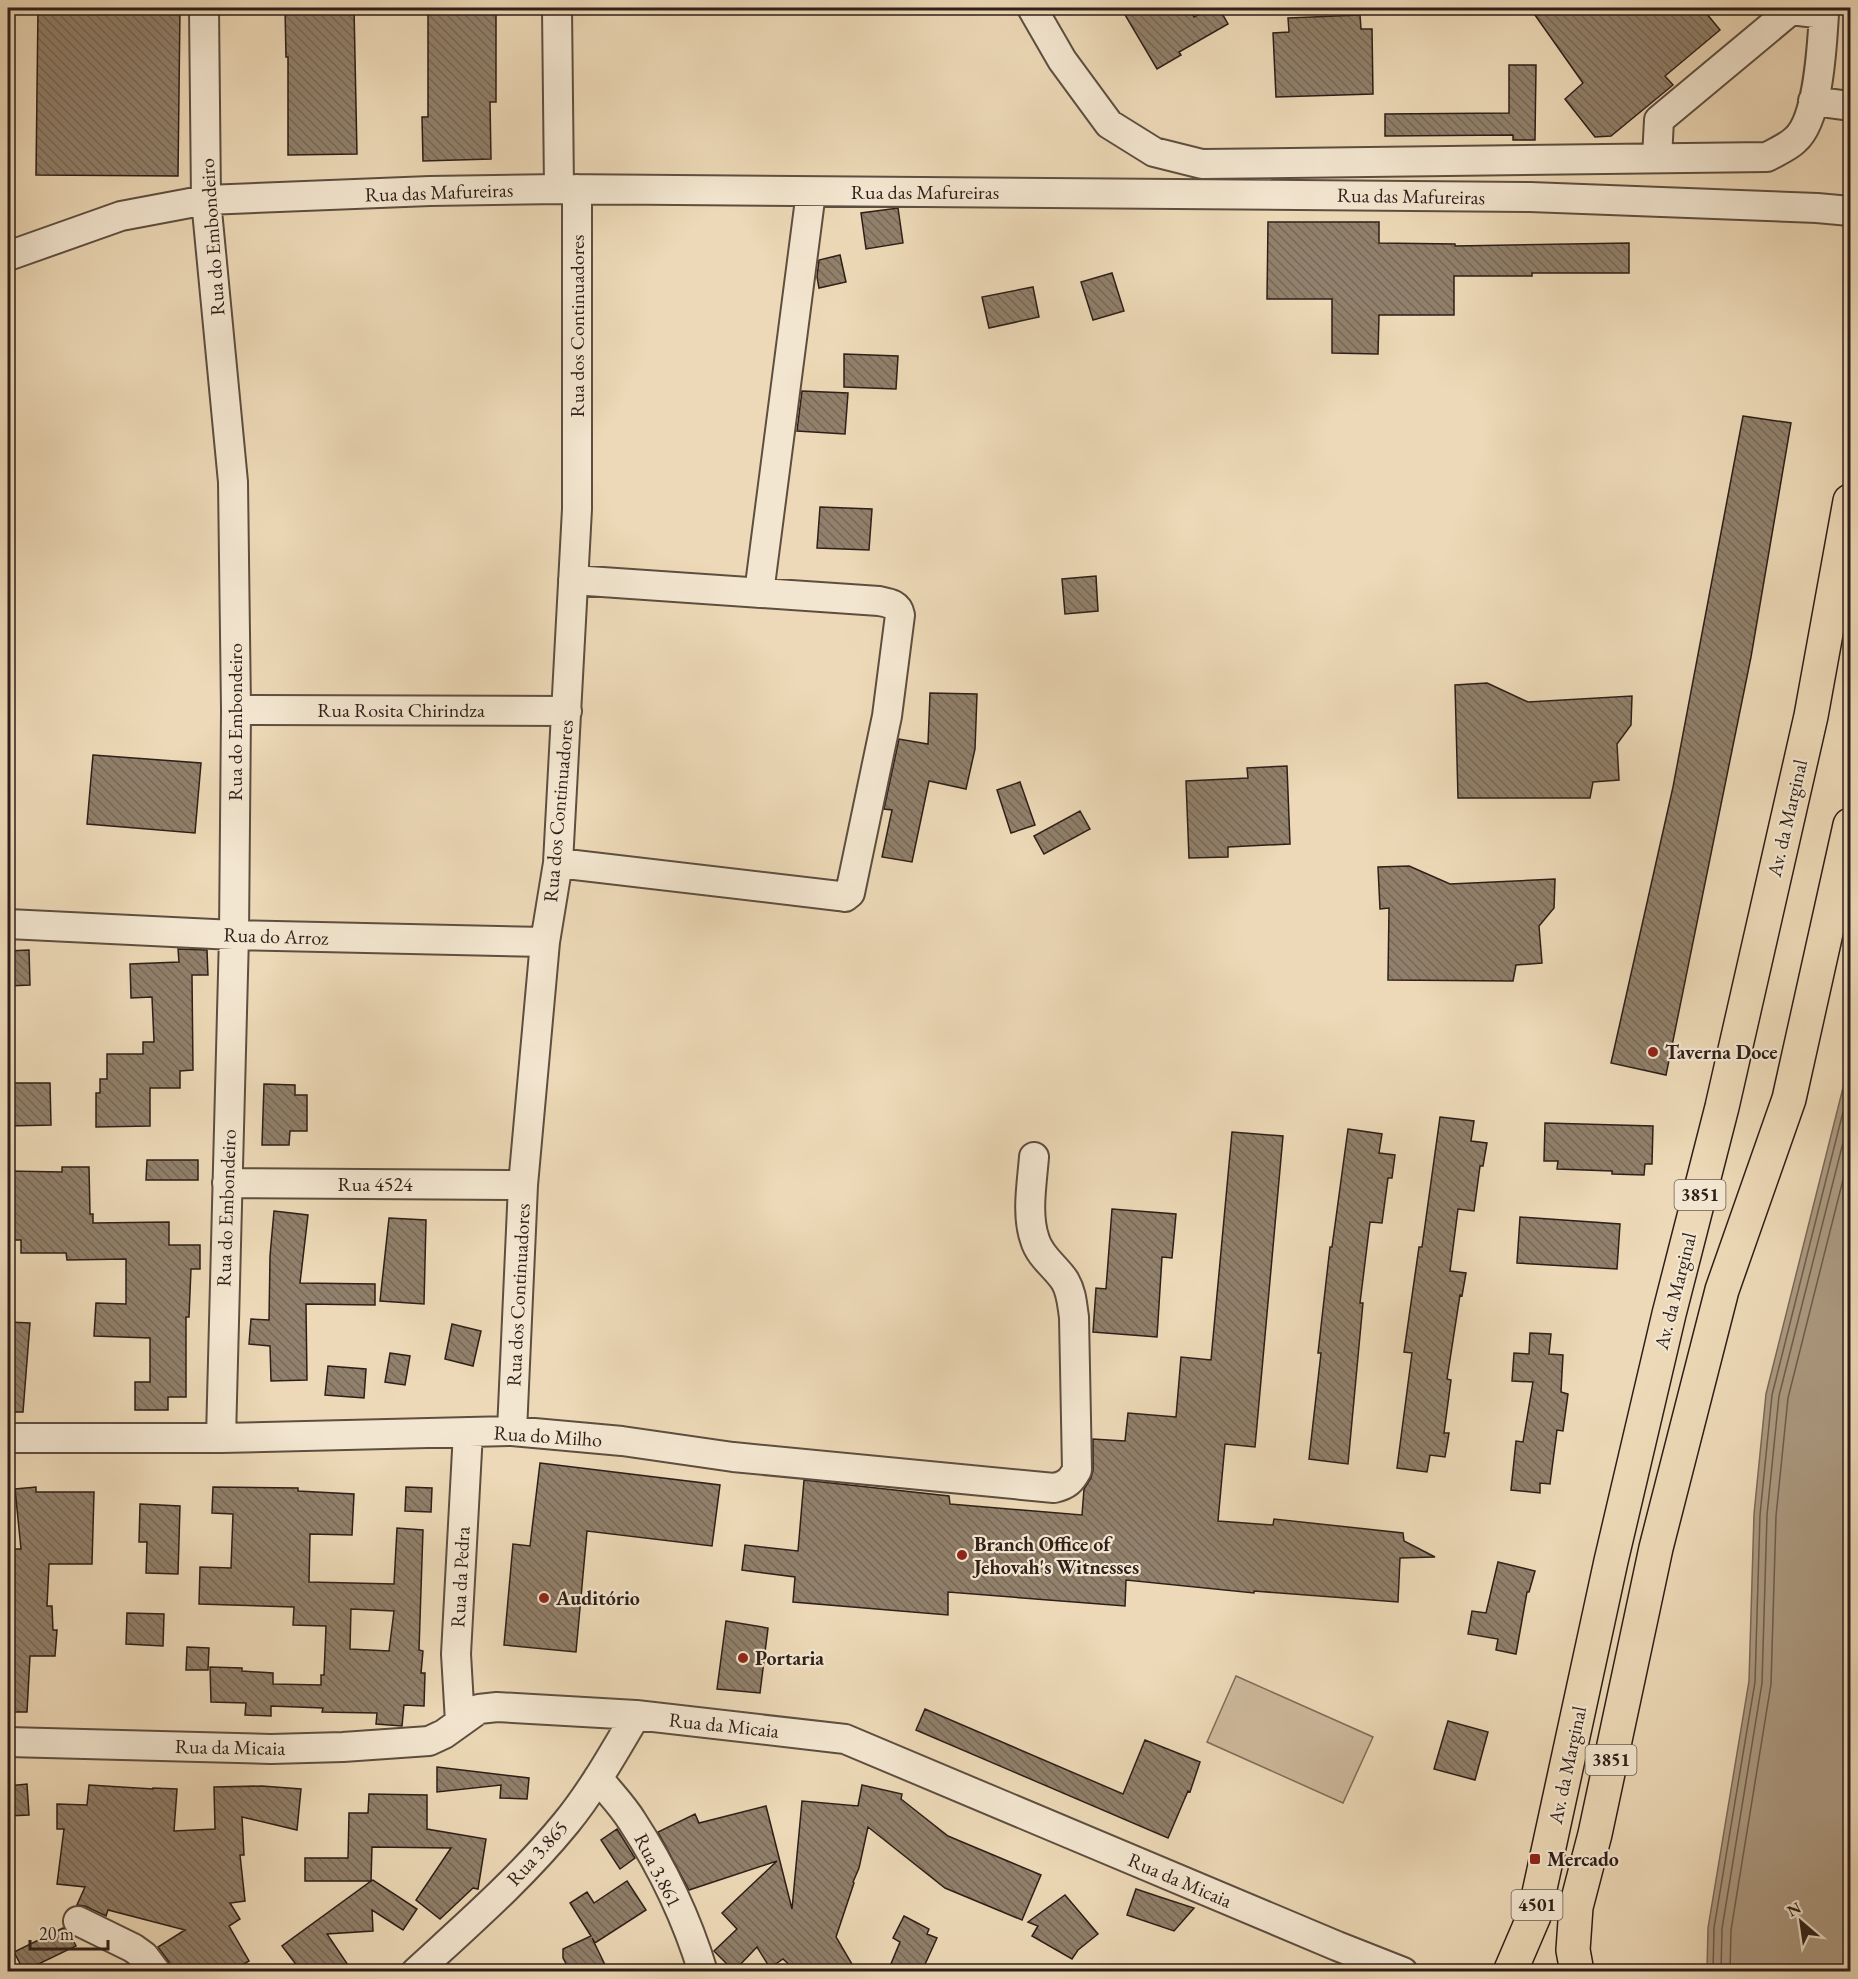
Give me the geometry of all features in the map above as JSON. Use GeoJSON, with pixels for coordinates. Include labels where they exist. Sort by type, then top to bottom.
{"type":"FeatureCollection","features":[{"type":"Feature","properties":{"kind":"main road","name":"Av. da Marginal"},"geometry":{"type":"LineString","coordinates":[[1510,1971],[1534,1916],[1619,1527],[1669,1314],[1722,1107],[1811,716],[1851,501]]}},
{"type":"Feature","properties":{"kind":"main road","name":"3851"},"geometry":{"type":"LineString","coordinates":[[1577,1971],[1573,1950],[1576,1906],[1595,1834],[1656,1548],[1722,1290],[1789,1099],[1851,825]]}},
{"type":"Feature","properties":{"kind":"street","name":"Rua do Embondeiro"},"geometry":{"type":"LineString","coordinates":[[204,8],[206,200],[233,482],[236,710],[234,935],[220,1438]]}},
{"type":"Feature","properties":{"kind":"street","name":"Rua dos Continuadores"},"geometry":{"type":"LineString","coordinates":[[512,1431],[523,1185],[545,942],[558,863],[577,509],[568,189],[557,8]]}},
{"type":"Feature","properties":{"kind":"street"},"geometry":{"type":"LineString","coordinates":[[1032,8],[1062,60],[1109,124],[1154,152],[1202,164],[1767,157],[1796,140],[1807,124],[1820,67],[1823,11],[1791,10],[1659,120],[1657,158]]}},
{"type":"Feature","properties":{"kind":"street"},"geometry":{"type":"LineString","coordinates":[[1813,101],[1851,106]]}},
{"type":"Feature","properties":{"kind":"street","name":"Rua das Mafureiras"},"geometry":{"type":"LineString","coordinates":[[8,256],[121,216],[206,200],[430,191],[568,189],[1530,197],[1851,211]]}},
{"type":"Feature","properties":{"kind":"street"},"geometry":{"type":"LineString","coordinates":[[759,592],[811,192]]}},
{"type":"Feature","properties":{"kind":"street"},"geometry":{"type":"LineString","coordinates":[[558,863],[845,897],[849,893],[887,716],[899,630],[899,610],[894,604],[879,601],[573,580]]}},
{"type":"Feature","properties":{"kind":"street","name":"Rua Rosita Chirindza"},"geometry":{"type":"LineString","coordinates":[[236,710],[567,711]]}},
{"type":"Feature","properties":{"kind":"street","name":"Rua do Arroz"},"geometry":{"type":"LineString","coordinates":[[8,924],[234,935],[545,942]]}},
{"type":"Feature","properties":{"kind":"street","name":"Rua do Milho"},"geometry":{"type":"LineString","coordinates":[[8,1438],[220,1438],[512,1431],[622,1441],[733,1457],[1054,1488],[1071,1480],[1077,1470],[1074,1317],[1071,1292],[1065,1281],[1041,1253],[1030,1221],[1034,1157]]}},
{"type":"Feature","properties":{"kind":"street","name":"Rua 4524"},"geometry":{"type":"LineString","coordinates":[[227,1183],[523,1185]]}},
{"type":"Feature","properties":{"kind":"street","name":"Rua da Pedra"},"geometry":{"type":"LineString","coordinates":[[460,1722],[456,1654],[468,1432]]}},
{"type":"Feature","properties":{"kind":"street","name":"Rua da Micaia"},"geometry":{"type":"LineString","coordinates":[[8,1742],[271,1749],[429,1741],[444,1734],[479,1709],[497,1707],[636,1715],[844,1738],[1326,1941],[1403,1971]]}},
{"type":"Feature","properties":{"kind":"street","name":"Rua 3.865"},"geometry":{"type":"LineString","coordinates":[[416,1971],[518,1877],[567,1822],[598,1778],[636,1715]]}},
{"type":"Feature","properties":{"kind":"street","name":"Rua 3.861"},"geometry":{"type":"LineString","coordinates":[[598,1778],[632,1820],[664,1875],[696,1947],[703,1971]]}},
{"type":"Feature","properties":{"kind":"street"},"geometry":{"type":"LineString","coordinates":[[78,1921],[133,1948],[144,1956],[156,1971]]}},
{"type":"Feature","properties":{"kind":"shaded area"},"geometry":{"type":"Polygon","coordinates":[[[1236,1676],[1373,1737],[1343,1803],[1207,1742],[1236,1676]]]}},
{"type":"Feature","properties":{"kind":"water"},"geometry":{"type":"Polygon","coordinates":[[[1850,1060],[1850,1971],[1707,1971],[1708,1928],[1749,1681],[1754,1514],[1766,1394],[1850,1060]]]}},
{"type":"Feature","properties":{"kind":"building"},"geometry":{"type":"Polygon","coordinates":[[[38,8],[180,8],[178,176],[36,175],[38,8]]]}},
{"type":"Feature","properties":{"kind":"building"},"geometry":{"type":"Polygon","coordinates":[[[285,8],[354,8],[357,154],[288,155],[288,57],[286,57],[285,8]]]}},
{"type":"Feature","properties":{"kind":"building"},"geometry":{"type":"Polygon","coordinates":[[[428,8],[496,8],[496,102],[490,102],[491,159],[423,161],[422,117],[428,117],[428,8]]]}},
{"type":"Feature","properties":{"kind":"building"},"geometry":{"type":"Polygon","coordinates":[[[1121,8],[1189,8],[1194,17],[1211,8],[1219,8],[1228,24],[1179,52],[1181,55],[1157,69],[1121,8]]]}},
{"type":"Feature","properties":{"kind":"building"},"geometry":{"type":"Polygon","coordinates":[[[1530,8],[1702,8],[1720,30],[1665,76],[1673,85],[1611,136],[1595,137],[1565,99],[1583,83],[1530,8]]]}},
{"type":"Feature","properties":{"kind":"building"},"geometry":{"type":"Polygon","coordinates":[[[1360,15],[1361,29],[1372,29],[1373,94],[1276,97],[1273,33],[1289,32],[1288,18],[1360,15]]]}},
{"type":"Feature","properties":{"kind":"building"},"geometry":{"type":"Polygon","coordinates":[[[1509,65],[1536,65],[1535,140],[1513,140],[1513,135],[1385,136],[1385,114],[1509,113],[1509,65]]]}},
{"type":"Feature","properties":{"kind":"building"},"geometry":{"type":"Polygon","coordinates":[[[898,208],[903,243],[866,249],[861,213],[898,208]]]}},
{"type":"Feature","properties":{"kind":"building"},"geometry":{"type":"Polygon","coordinates":[[[1268,222],[1379,222],[1379,243],[1455,244],[1455,246],[1629,243],[1629,273],[1454,276],[1454,315],[1379,315],[1378,354],[1332,353],[1332,299],[1267,299],[1268,222]]]}},
{"type":"Feature","properties":{"kind":"building"},"geometry":{"type":"Polygon","coordinates":[[[840,255],[846,282],[819,288],[817,277],[819,260],[840,255]]]}},
{"type":"Feature","properties":{"kind":"building"},"geometry":{"type":"Polygon","coordinates":[[[1112,273],[1124,311],[1093,320],[1081,282],[1112,273]]]}},
{"type":"Feature","properties":{"kind":"building"},"geometry":{"type":"Polygon","coordinates":[[[1033,287],[1039,317],[989,328],[982,297],[1033,287]]]}},
{"type":"Feature","properties":{"kind":"building"},"geometry":{"type":"Polygon","coordinates":[[[844,354],[898,356],[896,389],[844,387],[844,354]]]}},
{"type":"Feature","properties":{"kind":"building"},"geometry":{"type":"Polygon","coordinates":[[[802,391],[848,393],[845,434],[797,431],[802,391]]]}},
{"type":"Feature","properties":{"kind":"building"},"geometry":{"type":"Polygon","coordinates":[[[1743,416],[1791,423],[1751,657],[1666,1075],[1611,1063],[1673,787],[1743,416]]]}},
{"type":"Feature","properties":{"kind":"building"},"geometry":{"type":"Polygon","coordinates":[[[820,507],[872,509],[869,550],[817,548],[820,507]]]}},
{"type":"Feature","properties":{"kind":"building"},"geometry":{"type":"Polygon","coordinates":[[[1096,576],[1098,611],[1065,614],[1062,579],[1096,576]]]}},
{"type":"Feature","properties":{"kind":"building"},"geometry":{"type":"Polygon","coordinates":[[[1487,683],[1528,702],[1632,696],[1631,725],[1617,744],[1619,780],[1593,782],[1590,798],[1458,798],[1455,685],[1487,683]]]}},
{"type":"Feature","properties":{"kind":"building"},"geometry":{"type":"Polygon","coordinates":[[[930,693],[977,694],[975,749],[966,789],[929,781],[912,862],[882,857],[892,810],[884,809],[899,739],[928,744],[930,693]]]}},
{"type":"Feature","properties":{"kind":"building"},"geometry":{"type":"Polygon","coordinates":[[[93,755],[201,763],[195,833],[87,824],[93,755]]]}},
{"type":"Feature","properties":{"kind":"building"},"geometry":{"type":"Polygon","coordinates":[[[1287,766],[1290,844],[1228,847],[1228,857],[1189,858],[1186,781],[1248,778],[1247,768],[1287,766]]]}},
{"type":"Feature","properties":{"kind":"building"},"geometry":{"type":"Polygon","coordinates":[[[1020,782],[1035,825],[1011,833],[997,790],[1020,782]]]}},
{"type":"Feature","properties":{"kind":"building"},"geometry":{"type":"Polygon","coordinates":[[[1080,811],[1090,829],[1044,854],[1034,836],[1080,811]]]}},
{"type":"Feature","properties":{"kind":"building"},"geometry":{"type":"Polygon","coordinates":[[[1409,866],[1450,884],[1555,879],[1554,908],[1539,926],[1542,963],[1516,965],[1513,981],[1388,980],[1389,908],[1380,909],[1378,867],[1409,866]]]}},
{"type":"Feature","properties":{"kind":"building"},"geometry":{"type":"Polygon","coordinates":[[[178,949],[207,950],[208,975],[192,975],[193,1070],[180,1071],[180,1088],[150,1088],[150,1126],[96,1127],[96,1093],[100,1093],[100,1079],[107,1079],[107,1054],[143,1054],[143,1042],[154,1042],[152,997],[131,998],[130,964],[179,962],[178,949]]]}},
{"type":"Feature","properties":{"kind":"building"},"geometry":{"type":"Polygon","coordinates":[[[29,950],[30,985],[8,986],[8,951],[29,950]]]}},
{"type":"Feature","properties":{"kind":"building"},"geometry":{"type":"Polygon","coordinates":[[[8,1083],[50,1083],[51,1125],[8,1126],[8,1083]]]}},
{"type":"Feature","properties":{"kind":"building"},"geometry":{"type":"Polygon","coordinates":[[[264,1084],[295,1085],[295,1095],[307,1095],[307,1131],[290,1131],[289,1145],[262,1145],[264,1084]]]}},
{"type":"Feature","properties":{"kind":"building"},"geometry":{"type":"Polygon","coordinates":[[[1440,1117],[1474,1121],[1471,1141],[1487,1143],[1483,1166],[1480,1166],[1474,1211],[1458,1209],[1450,1271],[1466,1273],[1462,1296],[1460,1295],[1447,1379],[1451,1380],[1444,1433],[1449,1433],[1445,1457],[1430,1455],[1427,1472],[1397,1468],[1412,1353],[1404,1352],[1419,1247],[1422,1247],[1440,1117]]]}},
{"type":"Feature","properties":{"kind":"building"},"geometry":{"type":"Polygon","coordinates":[[[1545,1123],[1653,1126],[1652,1164],[1645,1164],[1644,1175],[1557,1169],[1558,1161],[1544,1161],[1545,1123]]]}},
{"type":"Feature","properties":{"kind":"building"},"geometry":{"type":"Polygon","coordinates":[[[1348,1129],[1382,1134],[1379,1153],[1395,1155],[1392,1178],[1388,1178],[1382,1223],[1370,1222],[1360,1303],[1363,1303],[1348,1464],[1309,1459],[1330,1247],[1332,1247],[1348,1129]]]}},
{"type":"Feature","properties":{"kind":"building"},"geometry":{"type":"Polygon","coordinates":[[[1232,1132],[1283,1136],[1255,1447],[1225,1444],[1218,1521],[1273,1525],[1274,1519],[1403,1533],[1404,1541],[1435,1557],[1400,1558],[1398,1602],[1254,1591],[1254,1593],[1126,1580],[1125,1606],[948,1592],[948,1615],[793,1602],[795,1577],[742,1570],[745,1545],[798,1551],[804,1480],[949,1496],[950,1504],[1082,1515],[1084,1489],[1093,1470],[1093,1439],[1125,1441],[1128,1413],[1176,1417],[1181,1357],[1211,1360],[1232,1132]]]}},
{"type":"Feature","properties":{"kind":"building"},"geometry":{"type":"Polygon","coordinates":[[[147,1160],[198,1160],[198,1180],[146,1180],[147,1160]]]}},
{"type":"Feature","properties":{"kind":"building"},"geometry":{"type":"Polygon","coordinates":[[[62,1167],[89,1167],[90,1214],[93,1214],[93,1223],[169,1222],[169,1245],[200,1245],[200,1269],[191,1269],[189,1317],[186,1317],[186,1397],[168,1397],[168,1410],[135,1410],[135,1382],[150,1382],[150,1338],[94,1336],[96,1303],[126,1304],[126,1259],[67,1260],[66,1253],[21,1253],[21,1240],[9,1240],[8,1171],[62,1172],[62,1167]]]}},
{"type":"Feature","properties":{"kind":"building"},"geometry":{"type":"Polygon","coordinates":[[[1112,1209],[1176,1214],[1172,1258],[1162,1257],[1157,1337],[1093,1332],[1096,1288],[1106,1289],[1112,1209]]]}},
{"type":"Feature","properties":{"kind":"building"},"geometry":{"type":"Polygon","coordinates":[[[274,1211],[308,1215],[300,1283],[375,1284],[375,1305],[306,1304],[307,1380],[271,1381],[270,1346],[249,1344],[251,1319],[269,1320],[270,1256],[274,1211]]]}},
{"type":"Feature","properties":{"kind":"building"},"geometry":{"type":"Polygon","coordinates":[[[1520,1217],[1620,1224],[1617,1269],[1517,1263],[1520,1217]]]}},
{"type":"Feature","properties":{"kind":"building"},"geometry":{"type":"Polygon","coordinates":[[[389,1218],[426,1220],[424,1304],[380,1301],[389,1218]]]}},
{"type":"Feature","properties":{"kind":"building"},"geometry":{"type":"Polygon","coordinates":[[[8,1322],[30,1323],[23,1412],[8,1412],[8,1322]]]}},
{"type":"Feature","properties":{"kind":"building"},"geometry":{"type":"Polygon","coordinates":[[[452,1324],[481,1331],[473,1366],[445,1359],[452,1324]]]}},
{"type":"Feature","properties":{"kind":"building"},"geometry":{"type":"Polygon","coordinates":[[[1530,1333],[1551,1334],[1549,1354],[1563,1355],[1561,1392],[1568,1394],[1563,1431],[1557,1430],[1550,1484],[1540,1483],[1540,1493],[1511,1490],[1516,1441],[1523,1442],[1533,1382],[1512,1381],[1514,1353],[1529,1354],[1530,1333]]]}},
{"type":"Feature","properties":{"kind":"building"},"geometry":{"type":"Polygon","coordinates":[[[390,1353],[410,1356],[405,1385],[385,1382],[390,1353]]]}},
{"type":"Feature","properties":{"kind":"building"},"geometry":{"type":"Polygon","coordinates":[[[328,1366],[366,1369],[364,1398],[325,1395],[328,1366]]]}},
{"type":"Feature","properties":{"kind":"building"},"geometry":{"type":"Polygon","coordinates":[[[540,1463],[720,1485],[712,1546],[587,1531],[576,1652],[504,1645],[513,1544],[530,1546],[540,1463]]]}},
{"type":"Feature","properties":{"kind":"building"},"geometry":{"type":"Polygon","coordinates":[[[36,1487],[36,1492],[94,1492],[92,1564],[49,1564],[47,1606],[52,1606],[53,1630],[57,1630],[55,1656],[30,1656],[27,1712],[8,1712],[8,1636],[11,1636],[10,1607],[14,1549],[21,1549],[15,1489],[36,1487]]]}},
{"type":"Feature","properties":{"kind":"building"},"geometry":{"type":"Polygon","coordinates":[[[213,1487],[298,1488],[298,1491],[354,1494],[352,1535],[310,1534],[309,1582],[394,1584],[397,1528],[423,1530],[419,1650],[423,1651],[421,1673],[425,1673],[424,1706],[404,1705],[402,1726],[376,1724],[377,1713],[322,1712],[323,1708],[271,1706],[271,1716],[245,1715],[246,1703],[211,1702],[210,1667],[242,1668],[242,1671],[273,1673],[273,1684],[321,1685],[321,1675],[324,1675],[326,1626],[293,1625],[294,1607],[199,1604],[200,1567],[231,1568],[233,1514],[212,1513],[213,1487]],[[351,1609],[350,1649],[389,1651],[394,1611],[351,1609]]]}},
{"type":"Feature","properties":{"kind":"building"},"geometry":{"type":"Polygon","coordinates":[[[406,1487],[432,1488],[431,1512],[405,1511],[406,1487]]]}},
{"type":"Feature","properties":{"kind":"building"},"geometry":{"type":"Polygon","coordinates":[[[140,1504],[180,1506],[178,1574],[146,1573],[147,1542],[139,1542],[140,1504]]]}},
{"type":"Feature","properties":{"kind":"building"},"geometry":{"type":"Polygon","coordinates":[[[1498,1562],[1535,1571],[1529,1592],[1527,1592],[1516,1654],[1496,1650],[1498,1639],[1468,1634],[1472,1611],[1486,1613],[1498,1562]]]}},
{"type":"Feature","properties":{"kind":"building"},"geometry":{"type":"Polygon","coordinates":[[[127,1613],[164,1614],[163,1646],[126,1644],[127,1613]]]}},
{"type":"Feature","properties":{"kind":"building","name":"Portaria"},"geometry":{"type":"Polygon","coordinates":[[[726,1621],[768,1628],[760,1693],[717,1689],[726,1621]]]}},
{"type":"Feature","properties":{"kind":"building"},"geometry":{"type":"Polygon","coordinates":[[[187,1647],[209,1648],[208,1670],[186,1670],[187,1647]]]}},
{"type":"Feature","properties":{"kind":"building"},"geometry":{"type":"Polygon","coordinates":[[[925,1709],[1123,1794],[1145,1740],[1200,1762],[1190,1792],[1188,1791],[1168,1838],[916,1730],[925,1709]]]}},
{"type":"Feature","properties":{"kind":"building"},"geometry":{"type":"Polygon","coordinates":[[[1448,1721],[1488,1732],[1475,1780],[1434,1769],[1448,1721]]]}},
{"type":"Feature","properties":{"kind":"building"},"geometry":{"type":"Polygon","coordinates":[[[437,1767],[529,1778],[527,1799],[500,1798],[501,1785],[437,1792],[437,1767]]]}},
{"type":"Feature","properties":{"kind":"building"},"geometry":{"type":"Polygon","coordinates":[[[27,1784],[29,1815],[8,1816],[8,1786],[27,1784]]]}},
{"type":"Feature","properties":{"kind":"building"},"geometry":{"type":"Polygon","coordinates":[[[89,1785],[177,1789],[174,1831],[215,1829],[214,1787],[262,1786],[301,1789],[297,1830],[242,1817],[244,1855],[240,1855],[245,1901],[230,1903],[240,1919],[229,1926],[249,1961],[232,1971],[172,1971],[169,1962],[158,1947],[185,1930],[108,1910],[106,1916],[85,1906],[77,1905],[85,1887],[57,1884],[64,1829],[57,1829],[57,1804],[87,1805],[89,1785]]]}},
{"type":"Feature","properties":{"kind":"building"},"geometry":{"type":"Polygon","coordinates":[[[862,1785],[902,1794],[901,1799],[948,1836],[1041,1875],[1022,1920],[945,1888],[868,1827],[859,1868],[836,1937],[856,1971],[796,1971],[783,1959],[770,1968],[757,1947],[734,1971],[714,1951],[737,1929],[722,1913],[777,1861],[689,1890],[658,1832],[695,1814],[699,1823],[766,1806],[792,1909],[802,1801],[858,1806],[862,1785]]]}},
{"type":"Feature","properties":{"kind":"building"},"geometry":{"type":"Polygon","coordinates":[[[369,1794],[427,1795],[427,1829],[486,1839],[478,1889],[473,1888],[440,1919],[416,1900],[451,1848],[372,1847],[371,1881],[305,1881],[305,1858],[348,1858],[349,1813],[368,1813],[369,1794]]]}},
{"type":"Feature","properties":{"kind":"building"},"geometry":{"type":"Polygon","coordinates":[[[617,1829],[635,1858],[620,1869],[601,1840],[617,1829]]]}},
{"type":"Feature","properties":{"kind":"building"},"geometry":{"type":"Polygon","coordinates":[[[373,1880],[417,1909],[403,1930],[372,1910],[373,1931],[327,1934],[352,1971],[301,1971],[282,1946],[373,1880]]]}},
{"type":"Feature","properties":{"kind":"building"},"geometry":{"type":"Polygon","coordinates":[[[627,1881],[646,1910],[595,1943],[592,1938],[608,1971],[570,1971],[563,1958],[563,1949],[591,1936],[570,1903],[587,1892],[594,1903],[627,1881]]]}},
{"type":"Feature","properties":{"kind":"building"},"geometry":{"type":"Polygon","coordinates":[[[1136,1889],[1194,1908],[1174,1931],[1127,1915],[1136,1889]]]}},
{"type":"Feature","properties":{"kind":"building"},"geometry":{"type":"Polygon","coordinates":[[[1065,1895],[1098,1934],[1078,1950],[1072,1959],[1032,1936],[1038,1926],[1028,1922],[1065,1895]]]}},
{"type":"Feature","properties":{"kind":"building"},"geometry":{"type":"Polygon","coordinates":[[[904,1916],[929,1929],[927,1934],[937,1938],[922,1971],[888,1971],[900,1942],[893,1938],[904,1916]]]}},
{"type":"Feature","properties":{"kind":"building"},"geometry":{"type":"Polygon","coordinates":[[[63,1928],[71,1936],[76,1946],[24,1971],[14,1952],[63,1928]]]}},
{"type":"Feature","properties":{"kind":"place","name":"Taverna Doce"},"geometry":{"type":"Point","coordinates":[1653,1052]}},
{"type":"Feature","properties":{"kind":"place","name":"Branch Office of Jehovah's Witnesses"},"geometry":{"type":"Point","coordinates":[962,1555]}},
{"type":"Feature","properties":{"kind":"place","name":"Auditório"},"geometry":{"type":"Point","coordinates":[544,1598]}},
{"type":"Feature","properties":{"kind":"place","name":"Portaria"},"geometry":{"type":"Point","coordinates":[743,1658]}},
{"type":"Feature","properties":{"kind":"place","name":"Mercado"},"geometry":{"type":"Point","coordinates":[1535,1859]}}]}
